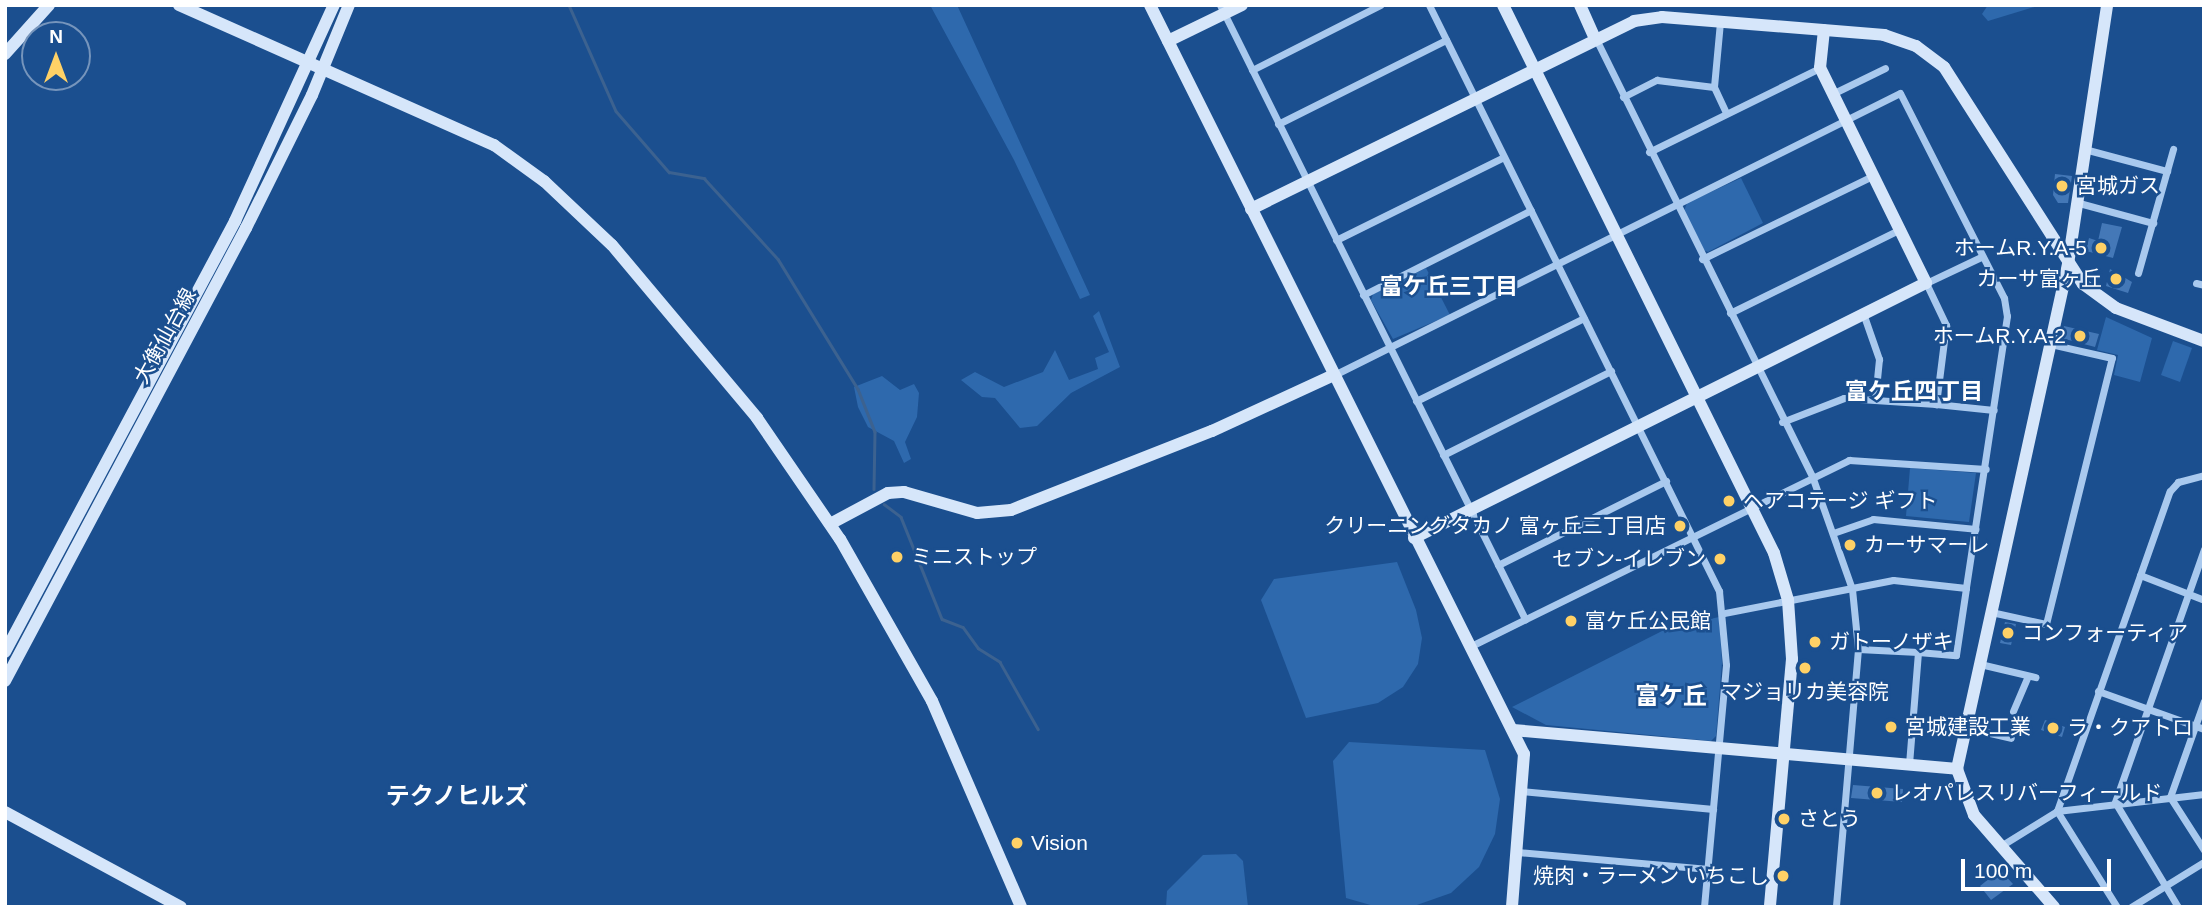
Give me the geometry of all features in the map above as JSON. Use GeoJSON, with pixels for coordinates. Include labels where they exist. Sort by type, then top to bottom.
{"type":"FeatureCollection","features":[{"type":"Feature","properties":{"kind":"street"},"geometry":{"type":"LineString","coordinates":[[5,54],[49,5]]}},
{"type":"Feature","properties":{"kind":"street"},"geometry":{"type":"LineString","coordinates":[[179,5],[494,145],[574,206],[686,328],[830,524],[932,701],[1021,907]]}},
{"type":"Feature","properties":{"kind":"street","name":"大衡仙台線"},"geometry":{"type":"LineString","coordinates":[[5,652],[235,221],[310,65],[334,5]]}},
{"type":"Feature","properties":{"kind":"street","name":"大衡仙台線"},"geometry":{"type":"LineString","coordinates":[[5,681],[246,229],[323,70],[349,5]]}},
{"type":"Feature","properties":{"kind":"street"},"geometry":{"type":"LineString","coordinates":[[1150,5],[1524,754],[1512,907]]}},
{"type":"Feature","properties":{"kind":"street"},"geometry":{"type":"LineString","coordinates":[[1168,41],[1222,10],[1242,5]]}},
{"type":"Feature","properties":{"kind":"street"},"geometry":{"type":"LineString","coordinates":[[1252,69],[1380,5]]}},
{"type":"Feature","properties":{"kind":"street"},"geometry":{"type":"LineString","coordinates":[[1429,5],[1694,535],[1724,613],[1719,748],[1704,907]]}},
{"type":"Feature","properties":{"kind":"street"},"geometry":{"type":"LineString","coordinates":[[1503,5],[1753,506],[1788,600],[1792,659],[1770,907]]}},
{"type":"Feature","properties":{"kind":"street"},"geometry":{"type":"LineString","coordinates":[[1580,5],[1649,152],[1782,422],[1812,477],[1836,531],[1852,589],[1857,649],[1836,907]]}},
{"type":"Feature","properties":{"kind":"street"},"geometry":{"type":"LineString","coordinates":[[2054,907],[1974,816],[1958,769],[1964,727],[2068,264],[2088,150],[2107,5]]}},
{"type":"Feature","properties":{"kind":"street"},"geometry":{"type":"LineString","coordinates":[[1222,10],[1525,619]]}},
{"type":"Feature","properties":{"kind":"street"},"geometry":{"type":"LineString","coordinates":[[1251,209],[1595,39],[1644,19],[1720,22],[1897,38],[1936,59],[1967,99],[2083,284],[2116,307],[2204,341]]}},
{"type":"Feature","properties":{"kind":"street"},"geometry":{"type":"LineString","coordinates":[[1720,22],[1714,87],[1726,113]]}},
{"type":"Feature","properties":{"kind":"street"},"geometry":{"type":"LineString","coordinates":[[1824,30],[1820,68],[1946,325],[1936,404]]}},
{"type":"Feature","properties":{"kind":"street"},"geometry":{"type":"LineString","coordinates":[[1278,124],[1446,40]]}},
{"type":"Feature","properties":{"kind":"street"},"geometry":{"type":"LineString","coordinates":[[1649,152],[1820,68]]}},
{"type":"Feature","properties":{"kind":"street"},"geometry":{"type":"LineString","coordinates":[[1832,94],[1885,68]]}},
{"type":"Feature","properties":{"kind":"street"},"geometry":{"type":"LineString","coordinates":[[1623,97],[1657,80],[1714,87]]}},
{"type":"Feature","properties":{"kind":"street"},"geometry":{"type":"LineString","coordinates":[[830,524],[888,494],[904,492],[977,513],[1011,510],[1212,431],[1390,349],[1900,93],[2004,298],[2007,316],[1986,470],[1956,655],[1857,649]]}},
{"type":"Feature","properties":{"kind":"street"},"geometry":{"type":"LineString","coordinates":[[2138,273],[2173,149]]}},
{"type":"Feature","properties":{"kind":"street"},"geometry":{"type":"LineString","coordinates":[[2088,150],[2167,171]]}},
{"type":"Feature","properties":{"kind":"street"},"geometry":{"type":"LineString","coordinates":[[1336,240],[1504,157]]}},
{"type":"Feature","properties":{"kind":"street"},"geometry":{"type":"LineString","coordinates":[[1702,259],[1874,175]]}},
{"type":"Feature","properties":{"kind":"street"},"geometry":{"type":"LineString","coordinates":[[2079,203],[2153,223]]}},
{"type":"Feature","properties":{"kind":"street"},"geometry":{"type":"LineString","coordinates":[[1363,295],[1531,210]]}},
{"type":"Feature","properties":{"kind":"street"},"geometry":{"type":"LineString","coordinates":[[1730,313],[1901,229]]}},
{"type":"Feature","properties":{"kind":"street"},"geometry":{"type":"LineString","coordinates":[[1414,538],[1982,257]]}},
{"type":"Feature","properties":{"kind":"street"},"geometry":{"type":"LineString","coordinates":[[1864,316],[1879,359],[1875,399]]}},
{"type":"Feature","properties":{"kind":"street"},"geometry":{"type":"LineString","coordinates":[[1416,401],[1584,317]]}},
{"type":"Feature","properties":{"kind":"street"},"geometry":{"type":"LineString","coordinates":[[1990,612],[2046,624],[2112,358],[2050,344]]}},
{"type":"Feature","properties":{"kind":"street"},"geometry":{"type":"LineString","coordinates":[[1443,455],[1611,371]]}},
{"type":"Feature","properties":{"kind":"street"},"geometry":{"type":"LineString","coordinates":[[1782,422],[1844,398],[1994,410]]}},
{"type":"Feature","properties":{"kind":"street"},"geometry":{"type":"LineString","coordinates":[[1469,647],[1849,460],[1866,459],[1986,470]]}},
{"type":"Feature","properties":{"kind":"street"},"geometry":{"type":"LineString","coordinates":[[2057,811],[2170,491],[2178,482],[2204,475]]}},
{"type":"Feature","properties":{"kind":"street"},"geometry":{"type":"LineString","coordinates":[[1499,565],[1666,481]]}},
{"type":"Feature","properties":{"kind":"street"},"geometry":{"type":"LineString","coordinates":[[1836,531],[1873,519],[1976,529]]}},
{"type":"Feature","properties":{"kind":"street"},"geometry":{"type":"LineString","coordinates":[[2115,802],[2204,549]]}},
{"type":"Feature","properties":{"kind":"street"},"geometry":{"type":"LineString","coordinates":[[2140,575],[2204,600]]}},
{"type":"Feature","properties":{"kind":"street"},"geometry":{"type":"LineString","coordinates":[[1724,613],[1893,580],[1966,588]]}},
{"type":"Feature","properties":{"kind":"street"},"geometry":{"type":"LineString","coordinates":[[1909,764],[1919,652]]}},
{"type":"Feature","properties":{"kind":"street"},"geometry":{"type":"LineString","coordinates":[[1979,663],[2031,676],[2013,711]]}},
{"type":"Feature","properties":{"kind":"street"},"geometry":{"type":"LineString","coordinates":[[2098,691],[2204,729]]}},
{"type":"Feature","properties":{"kind":"street"},"geometry":{"type":"LineString","coordinates":[[2170,797],[2204,701]]}},
{"type":"Feature","properties":{"kind":"street"},"geometry":{"type":"LineString","coordinates":[[1964,727],[2011,738]]}},
{"type":"Feature","properties":{"kind":"street"},"geometry":{"type":"LineString","coordinates":[[1513,730],[1958,769]]}},
{"type":"Feature","properties":{"kind":"street"},"geometry":{"type":"LineString","coordinates":[[1522,791],[1713,809]]}},
{"type":"Feature","properties":{"kind":"street"},"geometry":{"type":"LineString","coordinates":[[1999,847],[2057,811],[2115,802],[2204,794]]}},
{"type":"Feature","properties":{"kind":"street"},"geometry":{"type":"LineString","coordinates":[[2170,797],[2204,850]]}},
{"type":"Feature","properties":{"kind":"street"},"geometry":{"type":"LineString","coordinates":[[2115,802],[2178,907]]}},
{"type":"Feature","properties":{"kind":"street"},"geometry":{"type":"LineString","coordinates":[[2057,811],[2117,907]]}},
{"type":"Feature","properties":{"kind":"street"},"geometry":{"type":"LineString","coordinates":[[5,812],[181,907]]}},
{"type":"Feature","properties":{"kind":"street"},"geometry":{"type":"LineString","coordinates":[[1517,852],[1708,869]]}},
{"type":"Feature","properties":{"kind":"street"},"geometry":{"type":"LineString","coordinates":[[2131,907],[2204,862]]}},
{"type":"Feature","properties":{"kind":"shaded area"},"geometry":{"type":"Polygon","coordinates":[[[930,5],[957,5],[1090,295],[1080,299],[1014,160],[930,5]]]}},
{"type":"Feature","properties":{"kind":"shaded area"},"geometry":{"type":"Polygon","coordinates":[[[1988,5],[2041,5],[1988,21],[1982,14],[1988,5]]]}},
{"type":"Feature","properties":{"kind":"shaded area"},"geometry":{"type":"Polygon","coordinates":[[[1741,178],[1763,223],[1708,252],[1701,249],[1684,211],[1687,203],[1741,178]]]}},
{"type":"Feature","properties":{"kind":"shaded area"},"geometry":{"type":"Polygon","coordinates":[[[1426,268],[1450,315],[1393,339],[1371,300],[1373,294],[1426,268]]]}},
{"type":"Feature","properties":{"kind":"shaded area"},"geometry":{"type":"Polygon","coordinates":[[[1099,311],[1120,367],[1071,393],[1037,426],[1020,428],[995,398],[982,397],[961,380],[975,372],[1004,387],[1043,372],[1055,350],[1069,380],[1098,369],[1095,358],[1109,352],[1093,316],[1099,311]]]}},
{"type":"Feature","properties":{"kind":"shaded area"},"geometry":{"type":"Polygon","coordinates":[[[2106,317],[2152,338],[2140,382],[2114,375],[2118,355],[2097,350],[2106,317]]]}},
{"type":"Feature","properties":{"kind":"shaded area"},"geometry":{"type":"Polygon","coordinates":[[[2173,341],[2192,348],[2180,382],[2161,375],[2173,341]]]}},
{"type":"Feature","properties":{"kind":"shaded area"},"geometry":{"type":"Polygon","coordinates":[[[882,376],[900,390],[914,384],[919,393],[917,417],[905,442],[911,459],[904,463],[894,441],[868,427],[858,407],[854,387],[882,376]]]}},
{"type":"Feature","properties":{"kind":"shaded area"},"geometry":{"type":"Polygon","coordinates":[[[1910,468],[1976,473],[1969,522],[1906,516],[1910,468]]]}},
{"type":"Feature","properties":{"kind":"shaded area"},"geometry":{"type":"Polygon","coordinates":[[[1397,562],[1416,610],[1422,638],[1418,664],[1403,687],[1378,703],[1306,718],[1261,600],[1274,579],[1397,562]]]}},
{"type":"Feature","properties":{"kind":"shaded area"},"geometry":{"type":"Polygon","coordinates":[[[1719,617],[1722,663],[1716,736],[1711,741],[1546,725],[1512,707],[1666,629],[1719,617]]]}},
{"type":"Feature","properties":{"kind":"shaded area"},"geometry":{"type":"Polygon","coordinates":[[[1349,742],[1485,750],[1500,799],[1495,834],[1479,867],[1451,893],[1414,906],[1374,906],[1346,898],[1333,761],[1349,742]]]}},
{"type":"Feature","properties":{"kind":"shaded area"},"geometry":{"type":"Polygon","coordinates":[[[1236,854],[1243,861],[1248,907],[1166,907],[1167,891],[1203,855],[1236,854]]]}},
{"type":"Feature","properties":{"kind":"building","name":"宮城ガス"},"geometry":{"type":"Polygon","coordinates":[[[2055,174],[2072,176],[2068,203],[2058,203],[2053,195],[2055,174]]]}},
{"type":"Feature","properties":{"kind":"building"},"geometry":{"type":"Polygon","coordinates":[[[2102,223],[2122,227],[2113,258],[2086,251],[2089,238],[2098,241],[2102,223]]]}},
{"type":"Feature","properties":{"kind":"building","name":"カーサ富ヶ丘"},"geometry":{"type":"Polygon","coordinates":[[[2110,269],[2132,282],[2128,293],[2106,286],[2110,269]]]}},
{"type":"Feature","properties":{"kind":"building","name":"ホームR.Y.A-2"},"geometry":{"type":"Polygon","coordinates":[[[2064,326],[2099,334],[2095,347],[2061,338],[2064,326]]]}},
{"type":"Feature","properties":{"kind":"building","name":"コンフォーティア"},"geometry":{"type":"Polygon","coordinates":[[[2005,622],[2016,624],[2011,645],[2000,643],[2005,622]]]}},
{"type":"Feature","properties":{"kind":"building","name":"ラ・クアトロ"},"geometry":{"type":"Polygon","coordinates":[[[2045,720],[2065,727],[2062,737],[2041,730],[2045,720]]]}},
{"type":"Feature","properties":{"kind":"building","name":"レオパレスリバーフィールド"},"geometry":{"type":"Polygon","coordinates":[[[1853,785],[1903,789],[1902,802],[1851,798],[1853,785]]]}},
{"type":"Feature","properties":{"kind":"building"},"geometry":{"type":"Polygon","coordinates":[[[2000,870],[2013,884],[1991,900],[1980,886],[2000,870]]]}},
{"type":"Feature","properties":{"kind":"waterway"},"geometry":{"type":"LineString","coordinates":[[569,5],[616,111],[669,172],[704,178],[778,259],[858,389],[875,432],[874,489]]}},
{"type":"Feature","properties":{"kind":"waterway"},"geometry":{"type":"LineString","coordinates":[[884,504],[901,517],[942,619],[963,627],[978,648],[1000,662],[1038,729]]}},
{"type":"Feature","properties":{"kind":"place","name":"宮城ガス"},"geometry":{"type":"Point","coordinates":[2062,186]}},
{"type":"Feature","properties":{"kind":"place","name":"ホームR.Y.A-5"},"geometry":{"type":"Point","coordinates":[2101,248]}},
{"type":"Feature","properties":{"kind":"place","name":"カーサ富ヶ丘"},"geometry":{"type":"Point","coordinates":[2116,279]}},
{"type":"Feature","properties":{"kind":"place","name":"ホームR.Y.A-2"},"geometry":{"type":"Point","coordinates":[2080,336]}},
{"type":"Feature","properties":{"kind":"place","name":"ヘアコテージ ギフト"},"geometry":{"type":"Point","coordinates":[1729,501]}},
{"type":"Feature","properties":{"kind":"place","name":"クリーニングタカノ 富ヶ丘三丁目店"},"geometry":{"type":"Point","coordinates":[1680,526]}},
{"type":"Feature","properties":{"kind":"place","name":"カーサマーレ"},"geometry":{"type":"Point","coordinates":[1850,545]}},
{"type":"Feature","properties":{"kind":"place","name":"ミニストップ"},"geometry":{"type":"Point","coordinates":[897,557]}},
{"type":"Feature","properties":{"kind":"place","name":"セブン-イレブン"},"geometry":{"type":"Point","coordinates":[1720,559]}},
{"type":"Feature","properties":{"kind":"place","name":"富ケ丘公民館"},"geometry":{"type":"Point","coordinates":[1571,621]}},
{"type":"Feature","properties":{"kind":"place","name":"コンフォーティア"},"geometry":{"type":"Point","coordinates":[2008,633]}},
{"type":"Feature","properties":{"kind":"place","name":"ガトーノザキ"},"geometry":{"type":"Point","coordinates":[1815,642]}},
{"type":"Feature","properties":{"kind":"place","name":"マジョリカ美容院"},"geometry":{"type":"Point","coordinates":[1805,668]}},
{"type":"Feature","properties":{"kind":"place","name":"宮城建設工業"},"geometry":{"type":"Point","coordinates":[1891,727]}},
{"type":"Feature","properties":{"kind":"place","name":"ラ・クアトロ"},"geometry":{"type":"Point","coordinates":[2053,728]}},
{"type":"Feature","properties":{"kind":"place","name":"レオパレスリバーフィールド"},"geometry":{"type":"Point","coordinates":[1877,793]}},
{"type":"Feature","properties":{"kind":"place","name":"さとう"},"geometry":{"type":"Point","coordinates":[1784,819]}},
{"type":"Feature","properties":{"kind":"place","name":"Vision"},"geometry":{"type":"Point","coordinates":[1017,843]}},
{"type":"Feature","properties":{"kind":"place","name":"焼肉・ラーメン いちこし"},"geometry":{"type":"Point","coordinates":[1783,876]}},
{"type":"Feature","properties":{"kind":"district","name":"富ケ丘三丁目"},"geometry":{"type":"Point","coordinates":[1449,286]}},
{"type":"Feature","properties":{"kind":"district","name":"富ケ丘四丁目"},"geometry":{"type":"Point","coordinates":[1914,391]}},
{"type":"Feature","properties":{"kind":"district","name":"富ケ丘"},"geometry":{"type":"Point","coordinates":[1671,696]}},
{"type":"Feature","properties":{"kind":"district","name":"テクノヒルズ"},"geometry":{"type":"Point","coordinates":[457,796]}}]}
